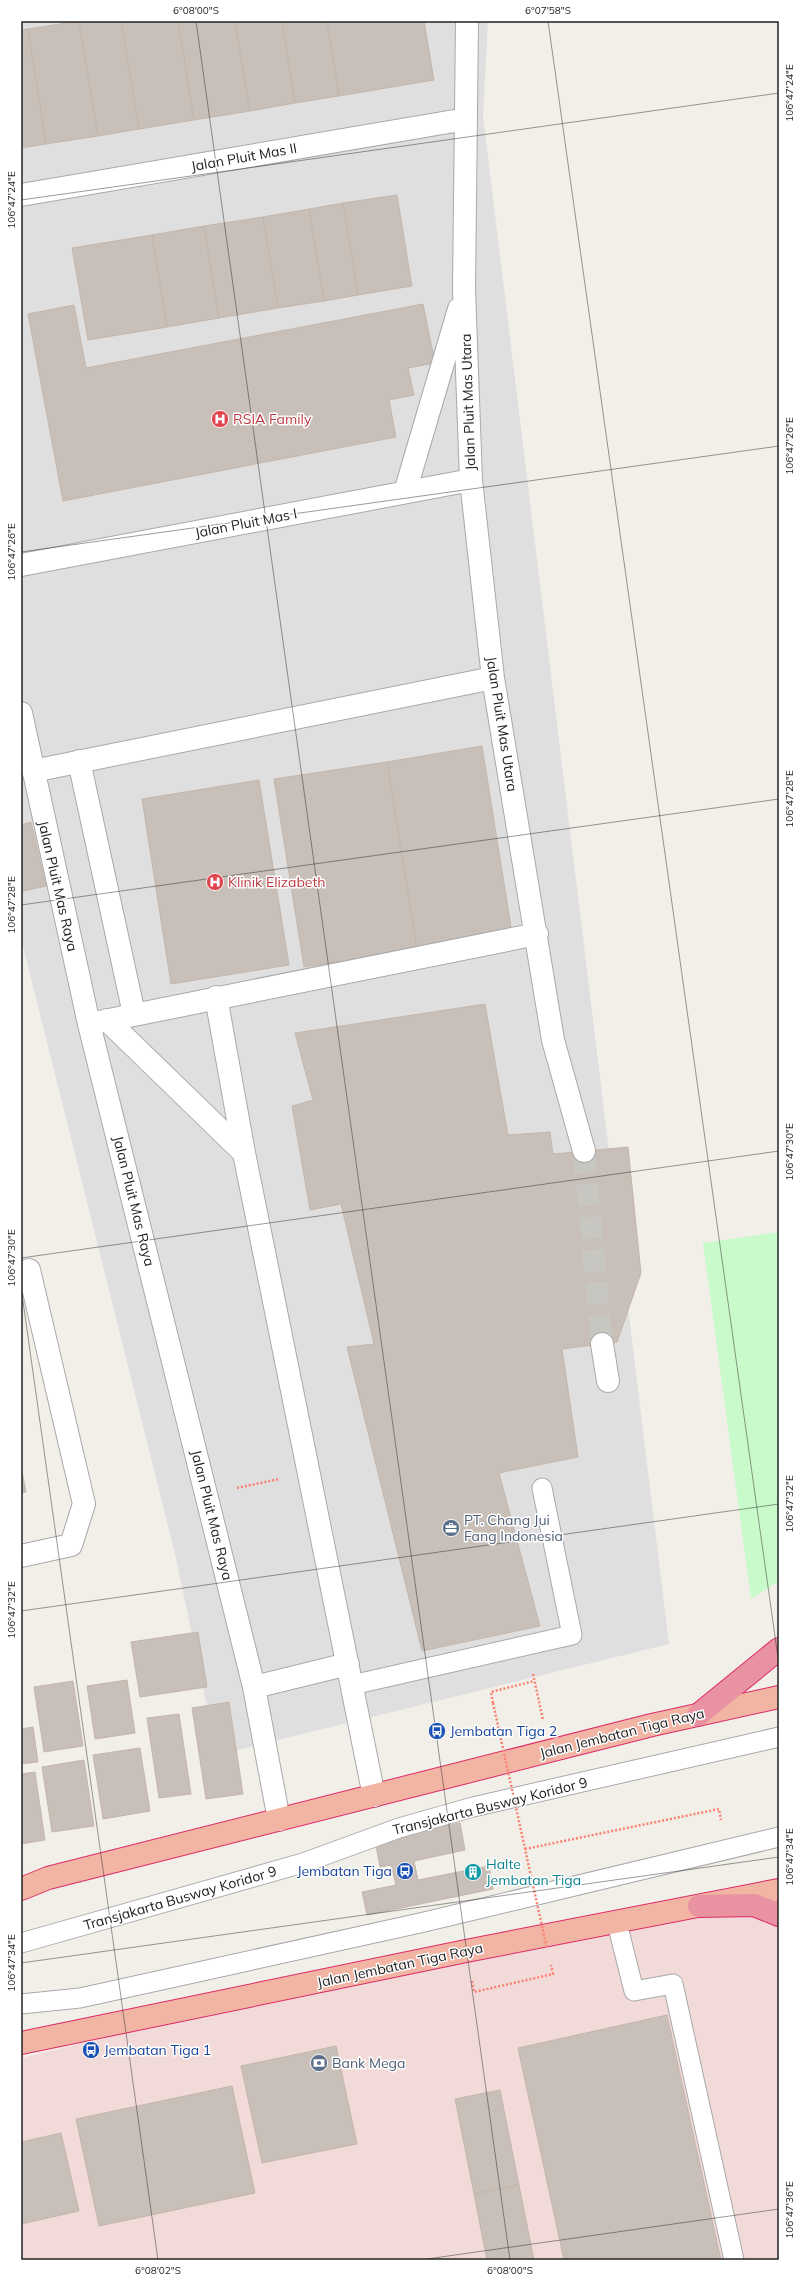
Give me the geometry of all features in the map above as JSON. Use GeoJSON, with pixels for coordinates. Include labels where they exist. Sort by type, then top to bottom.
{"type":"FeatureCollection","features":[{"type":"Feature","properties":{"kind":"highway"},"geometry":{"type":"LineString","coordinates":[[698,1715],[779,1649]]}},
{"type":"Feature","properties":{"kind":"highway","name":"Jalan Jembatan Tiga Raya"},"geometry":{"type":"LineString","coordinates":[[21,1889],[48,1878],[550,1751],[779,1697]]}},
{"type":"Feature","properties":{"kind":"highway","name":"Jalan Jembatan Tiga Raya"},"geometry":{"type":"LineString","coordinates":[[21,2043],[466,1951],[617,1923],[779,1890]]}},
{"type":"Feature","properties":{"kind":"highway"},"geometry":{"type":"LineString","coordinates":[[699,1906],[754,1905],[779,1915]]}},
{"type":"Feature","properties":{"kind":"street","name":"Jalan Pluit Mas Utara"},"geometry":{"type":"LineString","coordinates":[[467,21],[464,290],[471,480],[493,678],[537,934],[553,1040],[584,1151]]}},
{"type":"Feature","properties":{"kind":"street","name":"Jalan Pluit Mas II"},"geometry":{"type":"LineString","coordinates":[[21,195],[466,119]]}},
{"type":"Feature","properties":{"kind":"street","name":"Jalan Pluit Mas Utara"},"geometry":{"type":"LineString","coordinates":[[405,492],[464,290]]}},
{"type":"Feature","properties":{"kind":"street","name":"Jalan Pluit Mas I"},"geometry":{"type":"LineString","coordinates":[[21,565],[471,480]]}},
{"type":"Feature","properties":{"kind":"street"},"geometry":{"type":"LineString","coordinates":[[33,771],[493,678]]}},
{"type":"Feature","properties":{"kind":"street","name":"Jalan Pluit Mas Raya"},"geometry":{"type":"LineString","coordinates":[[21,713],[33,771],[98,1022],[207,1495],[254,1687],[279,1820]]}},
{"type":"Feature","properties":{"kind":"street"},"geometry":{"type":"LineString","coordinates":[[79,761],[134,1014]]}},
{"type":"Feature","properties":{"kind":"street"},"geometry":{"type":"LineString","coordinates":[[98,1022],[216,997],[537,934]]}},
{"type":"Feature","properties":{"kind":"street"},"geometry":{"type":"LineString","coordinates":[[216,997],[244,1153],[374,1796]]}},
{"type":"Feature","properties":{"kind":"street"},"geometry":{"type":"LineString","coordinates":[[98,1022],[244,1153]]}},
{"type":"Feature","properties":{"kind":"street"},"geometry":{"type":"LineString","coordinates":[[21,1556],[71,1545],[84,1504],[29,1270]]}},
{"type":"Feature","properties":{"kind":"street"},"geometry":{"type":"LineString","coordinates":[[602,1344],[608,1381]]}},
{"type":"Feature","properties":{"kind":"street"},"geometry":{"type":"LineString","coordinates":[[254,1687],[350,1674]]}},
{"type":"Feature","properties":{"kind":"lane"},"geometry":{"type":"LineString","coordinates":[[350,1674],[572,1635],[542,1488]]}},
{"type":"Feature","properties":{"kind":"lane","name":"Transjakarta Busway Koridor 9"},"geometry":{"type":"LineString","coordinates":[[21,1942],[303,1863],[399,1828],[465,1809],[779,1736]]}},
{"type":"Feature","properties":{"kind":"lane"},"geometry":{"type":"LineString","coordinates":[[21,2004],[80,1998],[420,1923],[779,1837]]}},
{"type":"Feature","properties":{"kind":"lane"},"geometry":{"type":"LineString","coordinates":[[617,1923],[634,1991],[673,1984],[734,2260]]}},
{"type":"Feature","properties":{"kind":"path"},"geometry":{"type":"LineString","coordinates":[[207,1495],[309,1472]]}},
{"type":"Feature","properties":{"kind":"path"},"geometry":{"type":"LineString","coordinates":[[547,1948],[527,1849],[491,1692],[534,1681],[550,1751]]}},
{"type":"Feature","properties":{"kind":"path"},"geometry":{"type":"LineString","coordinates":[[527,1849],[719,1809],[722,1822]]}},
{"type":"Feature","properties":{"kind":"path"},"geometry":{"type":"LineString","coordinates":[[522,1871],[537,1868]]}},
{"type":"Feature","properties":{"kind":"path"},"geometry":{"type":"LineString","coordinates":[[474,1992],[553,1974]]}},
{"type":"Feature","properties":{"kind":"shaded area"},"geometry":{"type":"Polygon","coordinates":[[[21,21],[488,21],[483,116],[669,1644],[217,1755],[176,1558],[21,939],[21,21]]]}},
{"type":"Feature","properties":{"kind":"shaded area"},"geometry":{"type":"Polygon","coordinates":[[[779,1877],[779,2260],[21,2260],[21,2058],[779,1877]]]}},
{"type":"Feature","properties":{"kind":"green space"},"geometry":{"type":"Polygon","coordinates":[[[779,1232],[779,1581],[751,1599],[703,1243],[779,1232]]]}},
{"type":"Feature","properties":{"kind":"building"},"geometry":{"type":"Polygon","coordinates":[[[79,21],[121,21],[139,129],[98,136],[79,21]]]}},
{"type":"Feature","properties":{"kind":"building"},"geometry":{"type":"Polygon","coordinates":[[[79,21],[98,136],[46,144],[28,29],[79,21]]]}},
{"type":"Feature","properties":{"kind":"building"},"geometry":{"type":"Polygon","coordinates":[[[121,21],[178,21],[194,120],[139,129],[121,21]]]}},
{"type":"Feature","properties":{"kind":"building"},"geometry":{"type":"Polygon","coordinates":[[[178,21],[235,21],[250,111],[194,120],[178,21]]]}},
{"type":"Feature","properties":{"kind":"building"},"geometry":{"type":"Polygon","coordinates":[[[235,21],[282,21],[295,103],[250,111],[235,21]]]}},
{"type":"Feature","properties":{"kind":"building"},"geometry":{"type":"Polygon","coordinates":[[[282,21],[327,21],[339,96],[295,103],[282,21]]]}},
{"type":"Feature","properties":{"kind":"building"},"geometry":{"type":"Polygon","coordinates":[[[327,21],[424,21],[434,80],[339,96],[327,21]]]}},
{"type":"Feature","properties":{"kind":"building"},"geometry":{"type":"Polygon","coordinates":[[[28,29],[46,144],[21,148],[21,30],[28,29]]]}},
{"type":"Feature","properties":{"kind":"building"},"geometry":{"type":"Polygon","coordinates":[[[397,195],[412,286],[358,295],[343,203],[397,195]]]}},
{"type":"Feature","properties":{"kind":"building"},"geometry":{"type":"Polygon","coordinates":[[[343,203],[358,295],[324,301],[309,209],[343,203]]]}},
{"type":"Feature","properties":{"kind":"building"},"geometry":{"type":"Polygon","coordinates":[[[309,209],[324,301],[278,308],[263,217],[309,209]]]}},
{"type":"Feature","properties":{"kind":"building"},"geometry":{"type":"Polygon","coordinates":[[[263,217],[278,308],[219,318],[204,226],[263,217]]]}},
{"type":"Feature","properties":{"kind":"building"},"geometry":{"type":"Polygon","coordinates":[[[204,226],[219,318],[167,327],[152,235],[204,226]]]}},
{"type":"Feature","properties":{"kind":"building"},"geometry":{"type":"Polygon","coordinates":[[[152,235],[167,327],[88,340],[72,248],[152,235]]]}},
{"type":"Feature","properties":{"kind":"building","name":"RSIA Family"},"geometry":{"type":"Polygon","coordinates":[[[423,304],[435,363],[408,368],[414,395],[389,400],[396,437],[63,501],[28,314],[74,305],[86,368],[423,304]]]}},
{"type":"Feature","properties":{"kind":"building"},"geometry":{"type":"Polygon","coordinates":[[[482,746],[512,933],[417,949],[387,762],[482,746]]]}},
{"type":"Feature","properties":{"kind":"building"},"geometry":{"type":"Polygon","coordinates":[[[387,762],[417,949],[304,967],[274,779],[387,762]]]}},
{"type":"Feature","properties":{"kind":"building","name":"Klinik Elizabeth"},"geometry":{"type":"Polygon","coordinates":[[[259,780],[289,965],[171,984],[142,799],[259,780]]]}},
{"type":"Feature","properties":{"kind":"building"},"geometry":{"type":"Polygon","coordinates":[[[31,822],[46,886],[23,891],[21,882],[21,825],[31,822]]]}},
{"type":"Feature","properties":{"kind":"building"},"geometry":{"type":"Polygon","coordinates":[[[485,1004],[508,1135],[550,1132],[553,1154],[628,1147],[641,1273],[617,1342],[562,1349],[578,1457],[499,1473],[540,1626],[422,1651],[347,1347],[374,1344],[341,1204],[310,1210],[292,1106],[313,1100],[295,1033],[485,1004]]]}},
{"type":"Feature","properties":{"kind":"building"},"geometry":{"type":"Polygon","coordinates":[[[21,1467],[26,1492],[21,1493],[21,1467]]]}},
{"type":"Feature","properties":{"kind":"building"},"geometry":{"type":"Polygon","coordinates":[[[198,1632],[207,1687],[140,1697],[131,1642],[198,1632]]]}},
{"type":"Feature","properties":{"kind":"building"},"geometry":{"type":"Polygon","coordinates":[[[127,1680],[135,1733],[95,1739],[87,1686],[127,1680]]]}},
{"type":"Feature","properties":{"kind":"building"},"geometry":{"type":"Polygon","coordinates":[[[73,1681],[83,1746],[44,1752],[34,1687],[73,1681]]]}},
{"type":"Feature","properties":{"kind":"building"},"geometry":{"type":"Polygon","coordinates":[[[229,1702],[243,1794],[206,1799],[192,1708],[229,1702]]]}},
{"type":"Feature","properties":{"kind":"building"},"geometry":{"type":"Polygon","coordinates":[[[179,1714],[191,1794],[159,1798],[147,1718],[179,1714]]]}},
{"type":"Feature","properties":{"kind":"building"},"geometry":{"type":"Polygon","coordinates":[[[33,1727],[38,1762],[21,1764],[21,1729],[33,1727]]]}},
{"type":"Feature","properties":{"kind":"building"},"geometry":{"type":"Polygon","coordinates":[[[140,1748],[150,1811],[103,1819],[93,1755],[140,1748]]]}},
{"type":"Feature","properties":{"kind":"building"},"geometry":{"type":"Polygon","coordinates":[[[84,1760],[94,1826],[52,1832],[42,1767],[84,1760]]]}},
{"type":"Feature","properties":{"kind":"building"},"geometry":{"type":"Polygon","coordinates":[[[35,1772],[45,1840],[21,1844],[21,1774],[35,1772]]]}},
{"type":"Feature","properties":{"kind":"building","name":"Halte Jembatan Tiga"},"geometry":{"type":"Polygon","coordinates":[[[460,1823],[465,1850],[414,1861],[418,1880],[489,1866],[493,1889],[367,1915],[362,1892],[396,1885],[391,1865],[380,1867],[375,1840],[460,1823]]]}},
{"type":"Feature","properties":{"kind":"building"},"geometry":{"type":"Polygon","coordinates":[[[667,2015],[721,2260],[564,2260],[518,2048],[667,2015]]]}},
{"type":"Feature","properties":{"kind":"building"},"geometry":{"type":"Polygon","coordinates":[[[336,2046],[357,2144],[262,2163],[241,2066],[336,2046]]]}},
{"type":"Feature","properties":{"kind":"building"},"geometry":{"type":"Polygon","coordinates":[[[232,2086],[255,2193],[99,2226],[76,2119],[232,2086]]]}},
{"type":"Feature","properties":{"kind":"building"},"geometry":{"type":"Polygon","coordinates":[[[500,2090],[519,2185],[474,2194],[455,2099],[500,2090]]]}},
{"type":"Feature","properties":{"kind":"building"},"geometry":{"type":"Polygon","coordinates":[[[61,2133],[79,2211],[21,2224],[21,2142],[61,2133]]]}},
{"type":"Feature","properties":{"kind":"building"},"geometry":{"type":"Polygon","coordinates":[[[519,2185],[534,2260],[487,2260],[474,2194],[519,2185]]]}},
{"type":"Feature","properties":{"kind":"tunnel"},"geometry":{"type":"LineString","coordinates":[[584,1151],[602,1344]]}},
{"type":"Feature","properties":{"kind":"place","name":"RSIA Family"},"geometry":{"type":"Point","coordinates":[220,419]}},
{"type":"Feature","properties":{"kind":"place","name":"Klinik Elizabeth"},"geometry":{"type":"Point","coordinates":[215,882]}},
{"type":"Feature","properties":{"kind":"place","name":"PT. Chang Jui Fang Indonesia"},"geometry":{"type":"Point","coordinates":[451,1528]}},
{"type":"Feature","properties":{"kind":"place","name":"Jembatan Tiga 2"},"geometry":{"type":"Point","coordinates":[437,1731]}},
{"type":"Feature","properties":{"kind":"place","name":"Jembatan Tiga"},"geometry":{"type":"Point","coordinates":[405,1871]}},
{"type":"Feature","properties":{"kind":"place","name":"Halte Jembatan Tiga"},"geometry":{"type":"Point","coordinates":[473,1872]}},
{"type":"Feature","properties":{"kind":"place","name":"Jembatan Tiga 1"},"geometry":{"type":"Point","coordinates":[91,2050]}},
{"type":"Feature","properties":{"kind":"place","name":"Bank Mega"},"geometry":{"type":"Point","coordinates":[319,2063]}}]}
